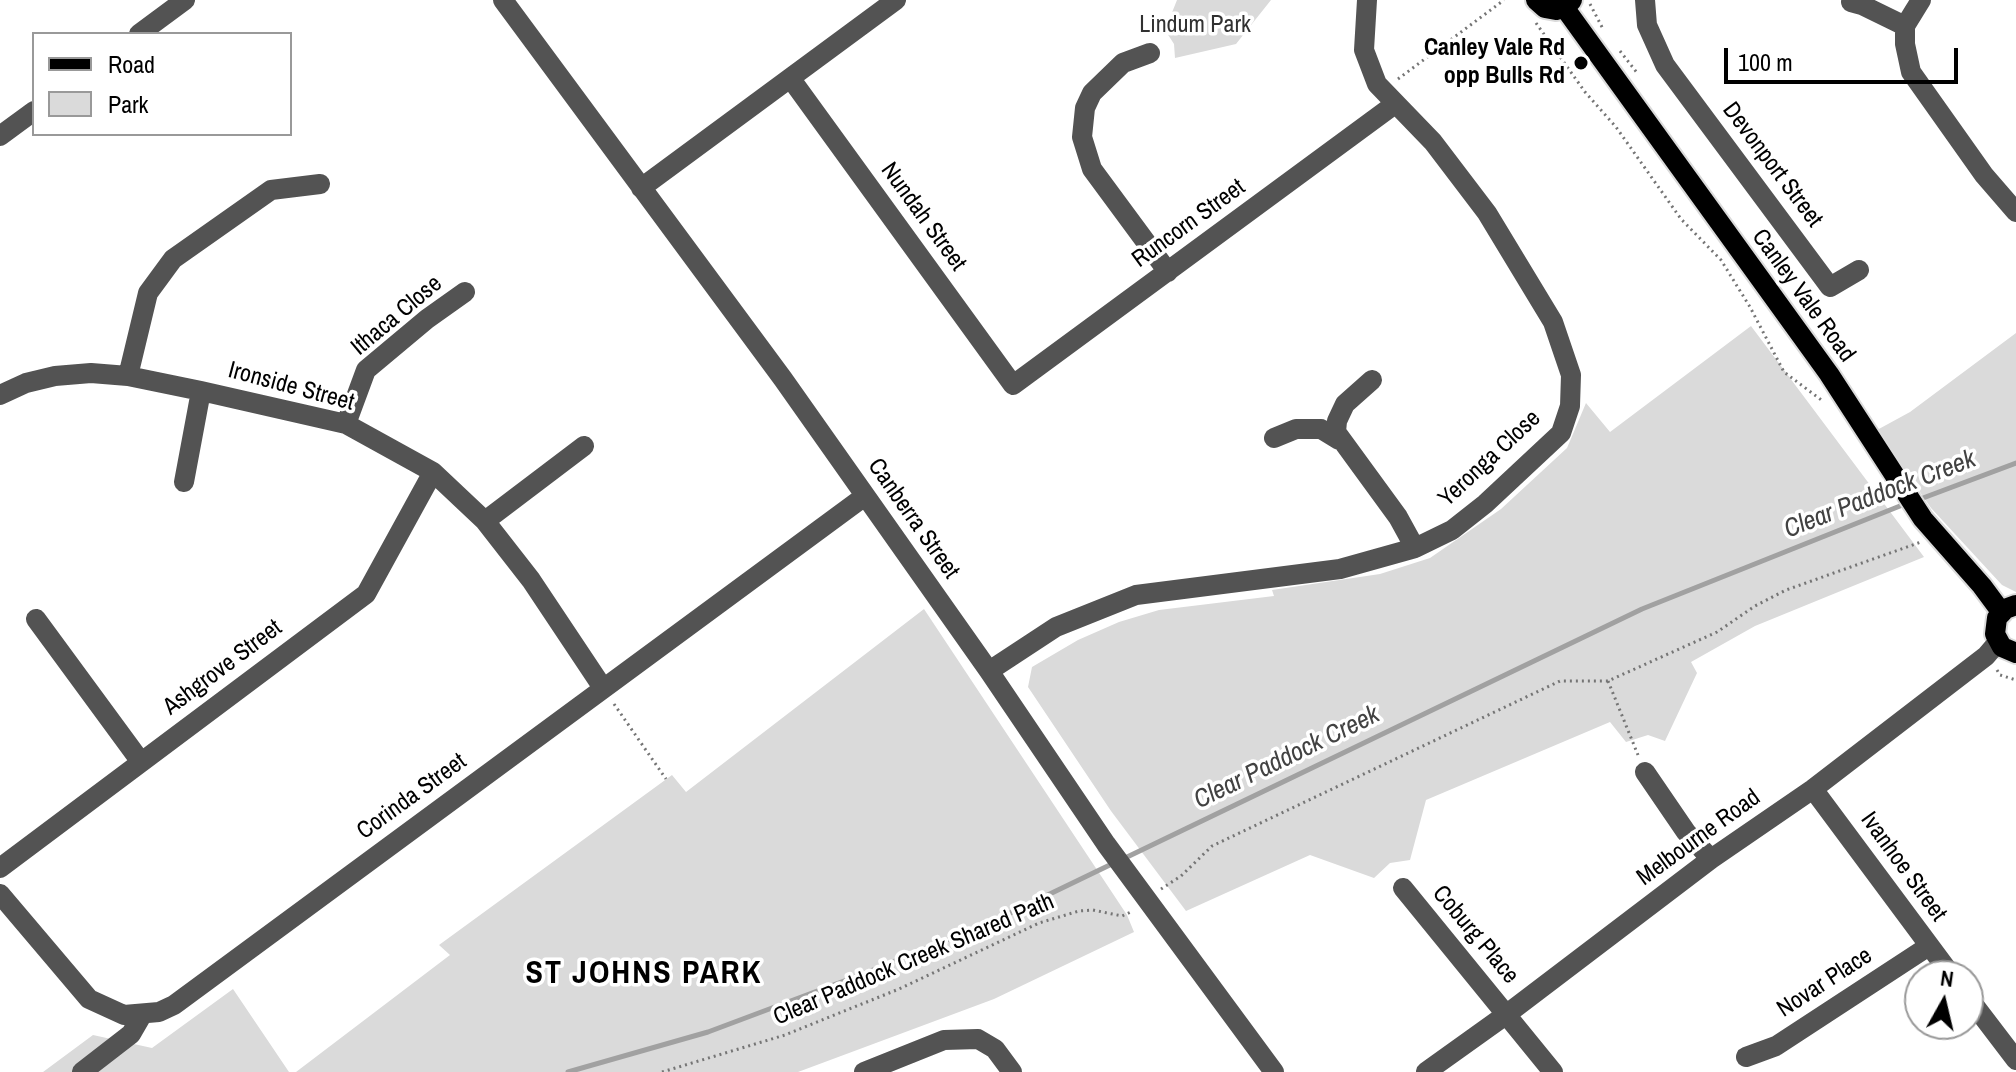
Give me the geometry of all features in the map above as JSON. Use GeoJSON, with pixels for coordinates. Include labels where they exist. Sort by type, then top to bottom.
{"type":"FeatureCollection","features":[{"type":"Feature","properties":{"kind":"main road"},"geometry":{"type":"LineString","coordinates":[[1535,10],[1568,4]]}},
{"type":"Feature","properties":{"kind":"main road","name":"Canley Vale Road"},"geometry":{"type":"LineString","coordinates":[[1568,4],[1829,374],[1898,485],[1923,519],[1982,586],[2009,609]]}},
{"type":"Feature","properties":{"kind":"main road"},"geometry":{"type":"LineString","coordinates":[[2009,609],[1996,623],[1998,642],[2009,652],[2016,653]]}},
{"type":"Feature","properties":{"kind":"street"},"geometry":{"type":"LineString","coordinates":[[142,32],[185,0]]}},
{"type":"Feature","properties":{"kind":"street","name":"Canberra Street"},"geometry":{"type":"LineString","coordinates":[[503,0],[783,379],[989,671],[1106,844],[1274,1072]]}},
{"type":"Feature","properties":{"kind":"street"},"geometry":{"type":"LineString","coordinates":[[641,188],[896,0]]}},
{"type":"Feature","properties":{"kind":"street","name":"Yeronga Close"},"geometry":{"type":"LineString","coordinates":[[989,671],[1056,627],[1136,595],[1340,569],[1415,548],[1463,522],[1561,433],[1570,406],[1571,375],[1553,322],[1487,213],[1433,142],[1377,84],[1364,50],[1367,0]]}},
{"type":"Feature","properties":{"kind":"street","name":"Devonport Street"},"geometry":{"type":"LineString","coordinates":[[1645,0],[1647,25],[1665,65],[1830,287],[1859,270]]}},
{"type":"Feature","properties":{"kind":"street"},"geometry":{"type":"LineString","coordinates":[[1921,0],[1905,26],[1911,72],[1984,175],[2016,212]]}},
{"type":"Feature","properties":{"kind":"street"},"geometry":{"type":"LineString","coordinates":[[1851,2],[1905,26]]}},
{"type":"Feature","properties":{"kind":"street"},"geometry":{"type":"LineString","coordinates":[[1150,53],[1123,63],[1092,93],[1085,108],[1082,137],[1092,169],[1168,272]]}},
{"type":"Feature","properties":{"kind":"street","name":"Nundah Street"},"geometry":{"type":"LineString","coordinates":[[791,79],[1013,385]]}},
{"type":"Feature","properties":{"kind":"street","name":"Runcorn Street"},"geometry":{"type":"LineString","coordinates":[[1013,385],[1395,104]]}},
{"type":"Feature","properties":{"kind":"street"},"geometry":{"type":"LineString","coordinates":[[1,134],[32,112]]}},
{"type":"Feature","properties":{"kind":"street"},"geometry":{"type":"LineString","coordinates":[[128,376],[148,293],[173,259],[271,190],[320,184]]}},
{"type":"Feature","properties":{"kind":"street","name":"Ithaca Close"},"geometry":{"type":"LineString","coordinates":[[346,424],[366,370],[465,292]]}},
{"type":"Feature","properties":{"kind":"street","name":"Ironside Street"},"geometry":{"type":"LineString","coordinates":[[0,395],[26,383],[55,376],[91,373],[128,376],[346,424],[433,472],[485,521],[531,580],[603,688]]}},
{"type":"Feature","properties":{"kind":"street"},"geometry":{"type":"LineString","coordinates":[[1372,380],[1345,404],[1337,421],[1336,432],[1398,517],[1415,548]]}},
{"type":"Feature","properties":{"kind":"street"},"geometry":{"type":"LineString","coordinates":[[184,482],[201,391]]}},
{"type":"Feature","properties":{"kind":"street"},"geometry":{"type":"LineString","coordinates":[[1274,438],[1296,429],[1321,429],[1339,440]]}},
{"type":"Feature","properties":{"kind":"street"},"geometry":{"type":"LineString","coordinates":[[485,521],[584,446]]}},
{"type":"Feature","properties":{"kind":"street","name":"Ashgrove Street"},"geometry":{"type":"LineString","coordinates":[[0,868],[366,594],[433,472]]}},
{"type":"Feature","properties":{"kind":"street","name":"Corinda Street"},"geometry":{"type":"LineString","coordinates":[[142,1015],[174,1005],[865,496]]}},
{"type":"Feature","properties":{"kind":"street"},"geometry":{"type":"LineString","coordinates":[[36,619],[141,762]]}},
{"type":"Feature","properties":{"kind":"street","name":"Melbourne Road"},"geometry":{"type":"LineString","coordinates":[[1426,1072],[1711,859],[1813,789],[1986,656],[1998,642]]}},
{"type":"Feature","properties":{"kind":"street"},"geometry":{"type":"LineString","coordinates":[[1645,772],[1686,832],[1711,859]]}},
{"type":"Feature","properties":{"kind":"street","name":"Ivanhoe Street"},"geometry":{"type":"LineString","coordinates":[[1813,789],[1940,960]]}},
{"type":"Feature","properties":{"kind":"street","name":"Coburg Place"},"geometry":{"type":"LineString","coordinates":[[1403,888],[1553,1072]]}},
{"type":"Feature","properties":{"kind":"street"},"geometry":{"type":"LineString","coordinates":[[0,894],[89,999],[124,1015],[142,1015]]}},
{"type":"Feature","properties":{"kind":"street","name":"Novar Place"},"geometry":{"type":"LineString","coordinates":[[1746,1057],[1776,1046],[1929,946]]}},
{"type":"Feature","properties":{"kind":"street"},"geometry":{"type":"LineString","coordinates":[[82,1072],[131,1034],[142,1015]]}},
{"type":"Feature","properties":{"kind":"street"},"geometry":{"type":"LineString","coordinates":[[1984,1018],[2016,1060]]}},
{"type":"Feature","properties":{"kind":"street"},"geometry":{"type":"LineString","coordinates":[[864,1072],[944,1040],[978,1039],[995,1049],[1012,1072]]}},
{"type":"Feature","properties":{"kind":"path"},"geometry":{"type":"LineString","coordinates":[[1391,75],[1396,80],[1504,0]]}},
{"type":"Feature","properties":{"kind":"path"},"geometry":{"type":"LineString","coordinates":[[1589,0],[1608,36]]}},
{"type":"Feature","properties":{"kind":"path"},"geometry":{"type":"LineString","coordinates":[[1535,10],[1585,92],[1616,127],[1681,219],[1721,260],[1784,372],[1830,406]]}},
{"type":"Feature","properties":{"kind":"path"},"geometry":{"type":"LineString","coordinates":[[1615,46],[1638,74]]}},
{"type":"Feature","properties":{"kind":"path"},"geometry":{"type":"LineString","coordinates":[[1163,888],[1181,876],[1212,846],[1560,681],[1608,681],[1717,632],[1755,606],[1786,590],[1923,541]]}},
{"type":"Feature","properties":{"kind":"path"},"geometry":{"type":"LineString","coordinates":[[2000,675],[2016,680]]}},
{"type":"Feature","properties":{"kind":"path"},"geometry":{"type":"LineString","coordinates":[[1608,681],[1645,772]]}},
{"type":"Feature","properties":{"kind":"path"},"geometry":{"type":"LineString","coordinates":[[603,688],[666,779]]}},
{"type":"Feature","properties":{"kind":"path","name":"Clear Paddock Creek Shared Path"},"geometry":{"type":"LineString","coordinates":[[662,1072],[785,1035],[899,989],[1039,923],[1079,911],[1093,910],[1122,916],[1135,910]]}},
{"type":"Feature","properties":{"kind":"green space","name":"Lindum Park"},"geometry":{"type":"Polygon","coordinates":[[[1177,0],[1271,0],[1236,44],[1175,58],[1174,44],[1165,30],[1177,0]]]}},
{"type":"Feature","properties":{"kind":"green space"},"geometry":{"type":"Polygon","coordinates":[[[1751,326],[1924,557],[1755,626],[1691,662],[1697,673],[1665,741],[1648,735],[1626,742],[1610,722],[1426,800],[1410,860],[1390,863],[1374,878],[1310,855],[1186,911],[1111,811],[1028,687],[1032,667],[1078,640],[1119,622],[1159,610],[1274,596],[1272,590],[1380,574],[1430,558],[1501,509],[1567,448],[1586,403],[1610,432],[1751,326]]]}},
{"type":"Feature","properties":{"kind":"green space"},"geometry":{"type":"Polygon","coordinates":[[[2016,333],[2016,592],[2002,585],[1931,508],[1877,430],[1910,412],[2016,333]]]}},
{"type":"Feature","properties":{"kind":"green space"},"geometry":{"type":"Polygon","coordinates":[[[924,609],[1127,915],[1134,932],[994,999],[798,1072],[296,1072],[450,955],[439,945],[672,775],[686,792],[924,609]]]}},
{"type":"Feature","properties":{"kind":"green space"},"geometry":{"type":"Polygon","coordinates":[[[233,989],[289,1072],[43,1072],[93,1035],[152,1048],[233,989]]]}},
{"type":"Feature","properties":{"kind":"waterway","name":"Clear Paddock Creek"},"geometry":{"type":"LineString","coordinates":[[1915,501],[2016,463]]}},
{"type":"Feature","properties":{"kind":"waterway","name":"Clear Paddock Creek"},"geometry":{"type":"LineString","coordinates":[[1125,858],[1642,609],[1905,504]]}},
{"type":"Feature","properties":{"kind":"waterway","name":"Clear Paddock Creek"},"geometry":{"type":"LineString","coordinates":[[568,1072],[708,1032],[868,972],[1000,918],[1116,862]]}},
{"type":"Feature","properties":{"kind":"place","name":"Canley Vale Rd opp Bulls Rd"},"geometry":{"type":"Point","coordinates":[1581,63]}},
{"type":"Feature","properties":{"kind":"district","name":"ST JOHNS PARK"},"geometry":{"type":"Point","coordinates":[644,974]}}]}
